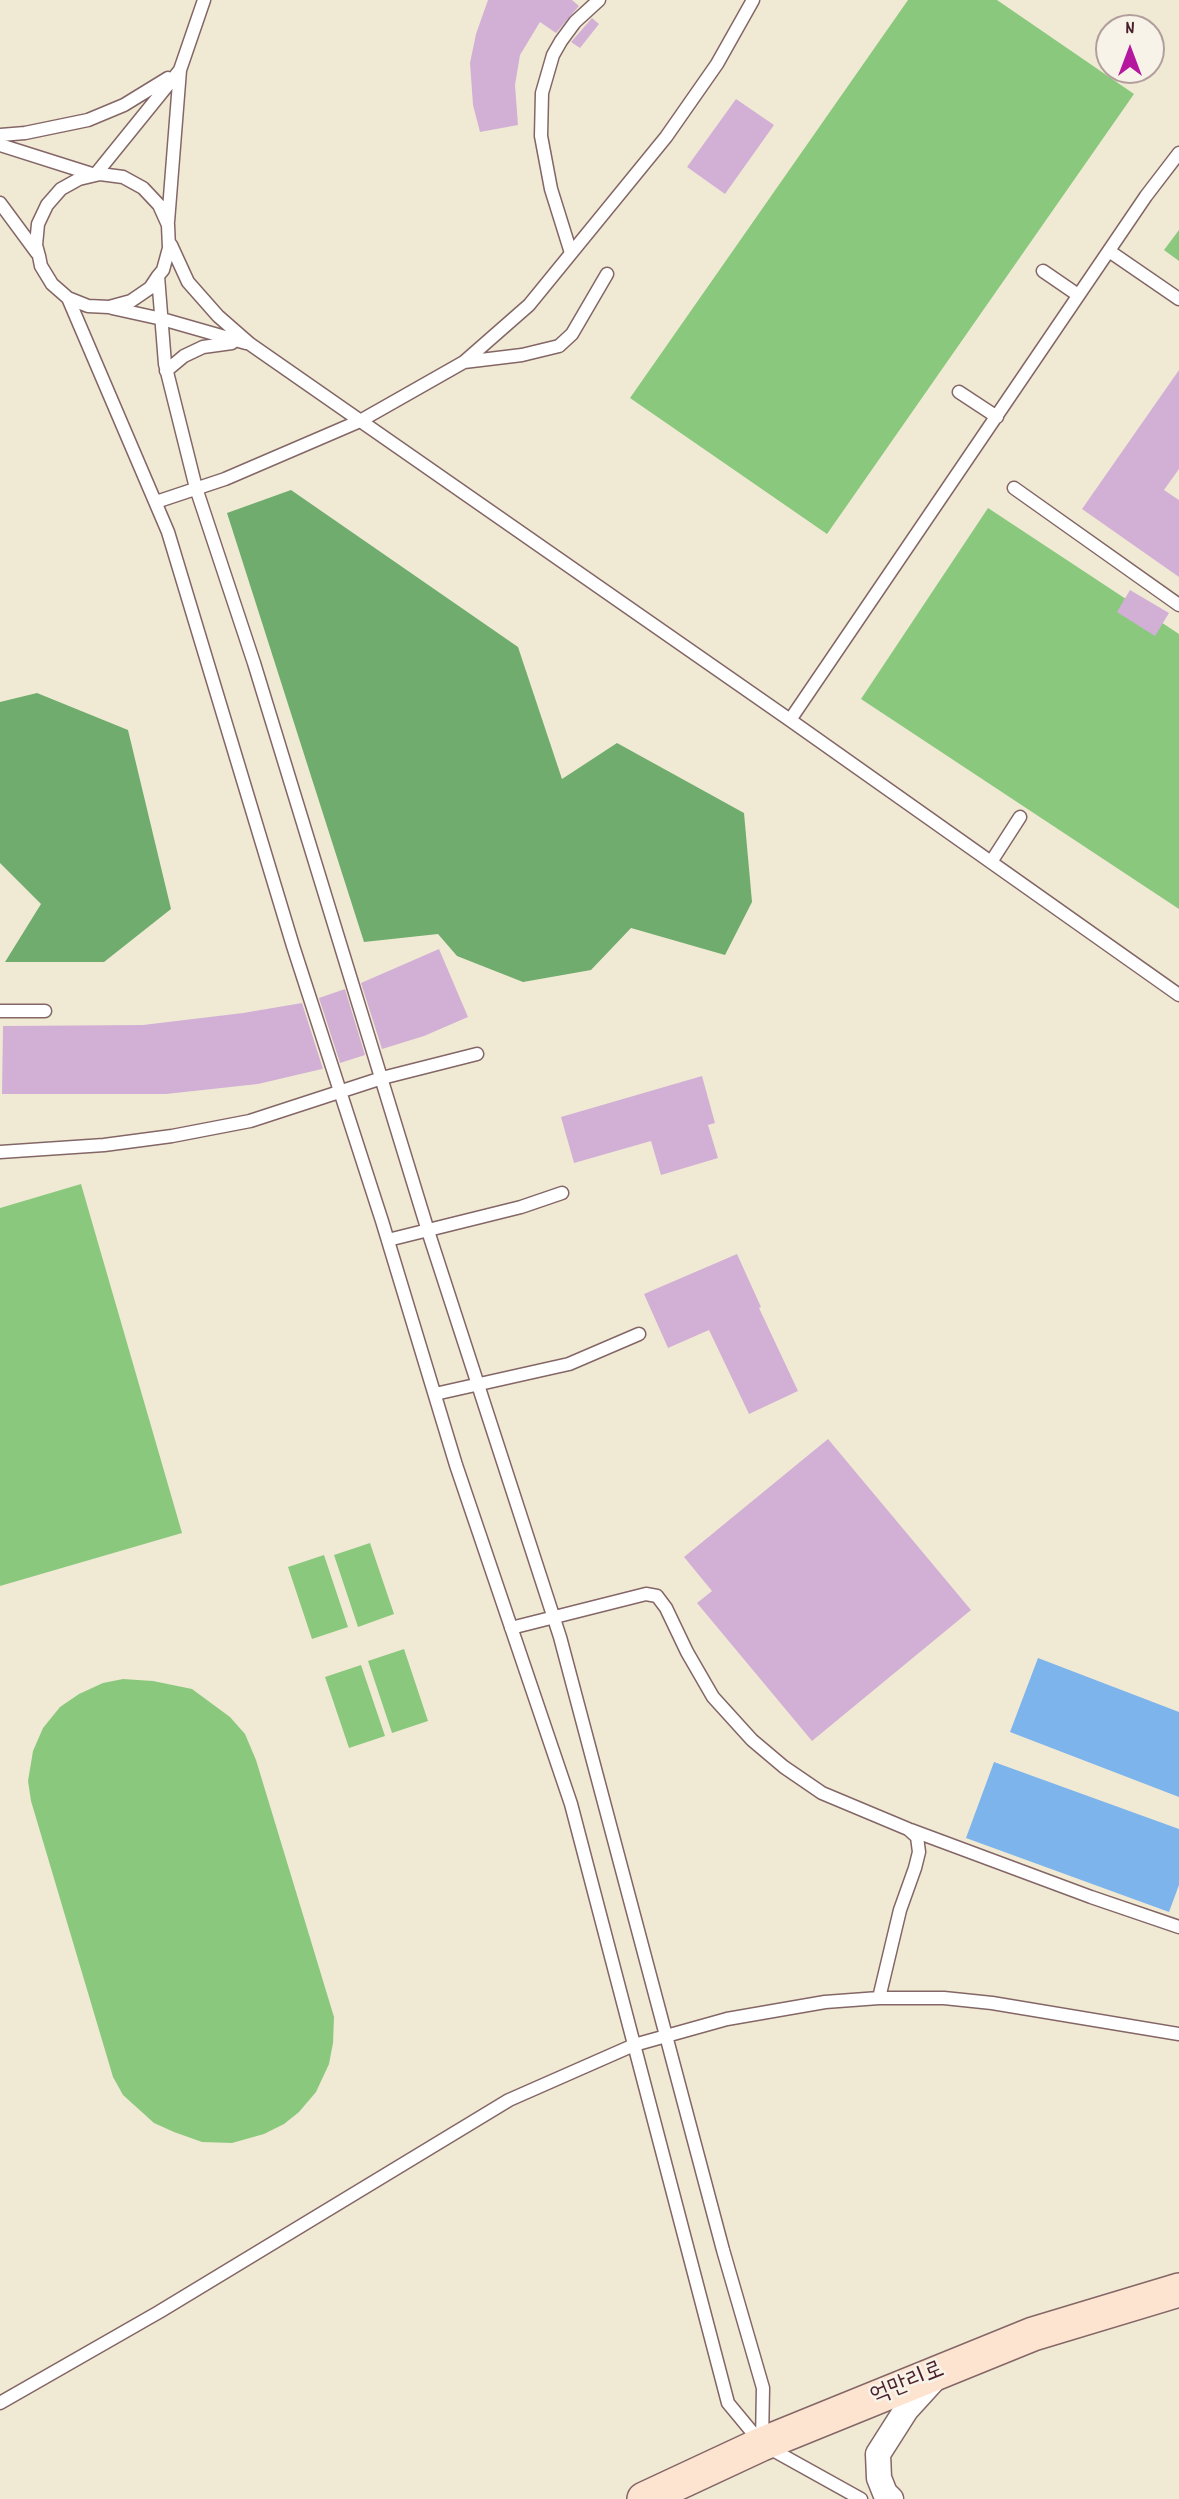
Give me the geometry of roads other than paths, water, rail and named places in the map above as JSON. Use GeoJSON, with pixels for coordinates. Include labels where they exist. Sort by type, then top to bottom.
{"type":"FeatureCollection","features":[{"type":"Feature","properties":{"kind":"street","name":"억만리로"},"geometry":{"type":"LineString","coordinates":[[644,2499],[762,2444],[1033,2334],[1179,2290]]}},
{"type":"Feature","properties":{"kind":"street"},"geometry":{"type":"LineString","coordinates":[[891,2499],[885,2493],[879,2478],[878,2455],[906,2410],[940,2372]]}},
{"type":"Feature","properties":{"kind":"lane"},"geometry":{"type":"LineString","coordinates":[[109,307],[131,301],[150,288],[163,270],[169,248],[180,70],[204,0]]}},
{"type":"Feature","properties":{"kind":"lane"},"geometry":{"type":"LineString","coordinates":[[572,253],[551,189],[541,136],[542,93],[553,55],[561,41],[575,22],[599,0]]}},
{"type":"Feature","properties":{"kind":"lane"},"geometry":{"type":"LineString","coordinates":[[156,502],[225,479],[360,421],[464,362],[529,305],[666,137],[717,64],[753,0]]}},
{"type":"Feature","properties":{"kind":"lane"},"geometry":{"type":"LineString","coordinates":[[0,135],[25,133],[88,120],[136,99],[180,70]]}},
{"type":"Feature","properties":{"kind":"lane"},"geometry":{"type":"LineString","coordinates":[[180,70],[95,175],[79,179],[61,189],[47,205],[38,224],[38,256],[52,284],[68,298],[88,306],[109,307],[162,319],[250,344]]}},
{"type":"Feature","properties":{"kind":"lane"},"geometry":{"type":"LineString","coordinates":[[0,145],[95,175],[123,177],[143,188],[159,205],[176,261],[188,282],[218,316],[250,344],[1179,995]]}},
{"type":"Feature","properties":{"kind":"lane"},"geometry":{"type":"LineString","coordinates":[[790,720],[1146,195],[1179,153]]}},
{"type":"Feature","properties":{"kind":"lane"},"geometry":{"type":"LineString","coordinates":[[0,203],[38,256]]}},
{"type":"Feature","properties":{"kind":"lane"},"geometry":{"type":"LineString","coordinates":[[1109,251],[1179,299]]}},
{"type":"Feature","properties":{"kind":"lane"},"geometry":{"type":"LineString","coordinates":[[1043,271],[1078,295]]}},
{"type":"Feature","properties":{"kind":"lane"},"geometry":{"type":"LineString","coordinates":[[464,362],[522,355],[559,346],[572,334],[607,274]]}},
{"type":"Feature","properties":{"kind":"lane"},"geometry":{"type":"LineString","coordinates":[[158,276],[166,370],[196,488],[254,663],[428,1231],[554,1617],[723,2250],[763,2388],[762,2444]]}},
{"type":"Feature","properties":{"kind":"lane"},"geometry":{"type":"LineString","coordinates":[[68,298],[172,545],[293,946],[388,1240],[456,1465],[571,1804],[728,2403],[762,2444],[861,2499]]}},
{"type":"Feature","properties":{"kind":"lane"},"geometry":{"type":"LineString","coordinates":[[166,370],[184,356],[203,347],[217,344],[250,344]]}},
{"type":"Feature","properties":{"kind":"lane"},"geometry":{"type":"LineString","coordinates":[[959,392],[997,416]]}},
{"type":"Feature","properties":{"kind":"lane"},"geometry":{"type":"LineString","coordinates":[[1014,488],[1179,605]]}},
{"type":"Feature","properties":{"kind":"lane"},"geometry":{"type":"LineString","coordinates":[[991,862],[1020,817]]}},
{"type":"Feature","properties":{"kind":"lane"},"geometry":{"type":"LineString","coordinates":[[0,1011],[45,1011]]}},
{"type":"Feature","properties":{"kind":"lane"},"geometry":{"type":"LineString","coordinates":[[0,1152],[104,1145],[172,1136],[250,1121],[383,1078],[477,1054]]}},
{"type":"Feature","properties":{"kind":"lane"},"geometry":{"type":"LineString","coordinates":[[388,1240],[521,1207],[562,1193]]}},
{"type":"Feature","properties":{"kind":"lane"},"geometry":{"type":"LineString","coordinates":[[435,1394],[569,1364],[639,1334]]}},
{"type":"Feature","properties":{"kind":"lane"},"geometry":{"type":"LineString","coordinates":[[511,1628],[646,1594],[657,1596],[713,1697],[752,1740],[784,1767],[822,1793],[908,1829],[1179,1927]]}},
{"type":"Feature","properties":{"kind":"lane"},"geometry":{"type":"LineString","coordinates":[[879,1998],[900,1910],[919,1852],[917,1837],[908,1829]]}},
{"type":"Feature","properties":{"kind":"lane"},"geometry":{"type":"LineString","coordinates":[[0,2403],[159,2312],[509,2100],[634,2045],[727,2019],[825,2002],[879,1998],[944,1998],[992,2003],[1179,2034]]}},
{"type":"Feature","properties":{"kind":"water"},"geometry":{"type":"Polygon","coordinates":[[[1038,1658],[1179,1712],[1179,1797],[1010,1732],[1038,1658]]]}},
{"type":"Feature","properties":{"kind":"water"},"geometry":{"type":"Polygon","coordinates":[[[994,1762],[1179,1829],[1179,1885],[1169,1912],[966,1838],[994,1762]]]}}]}
